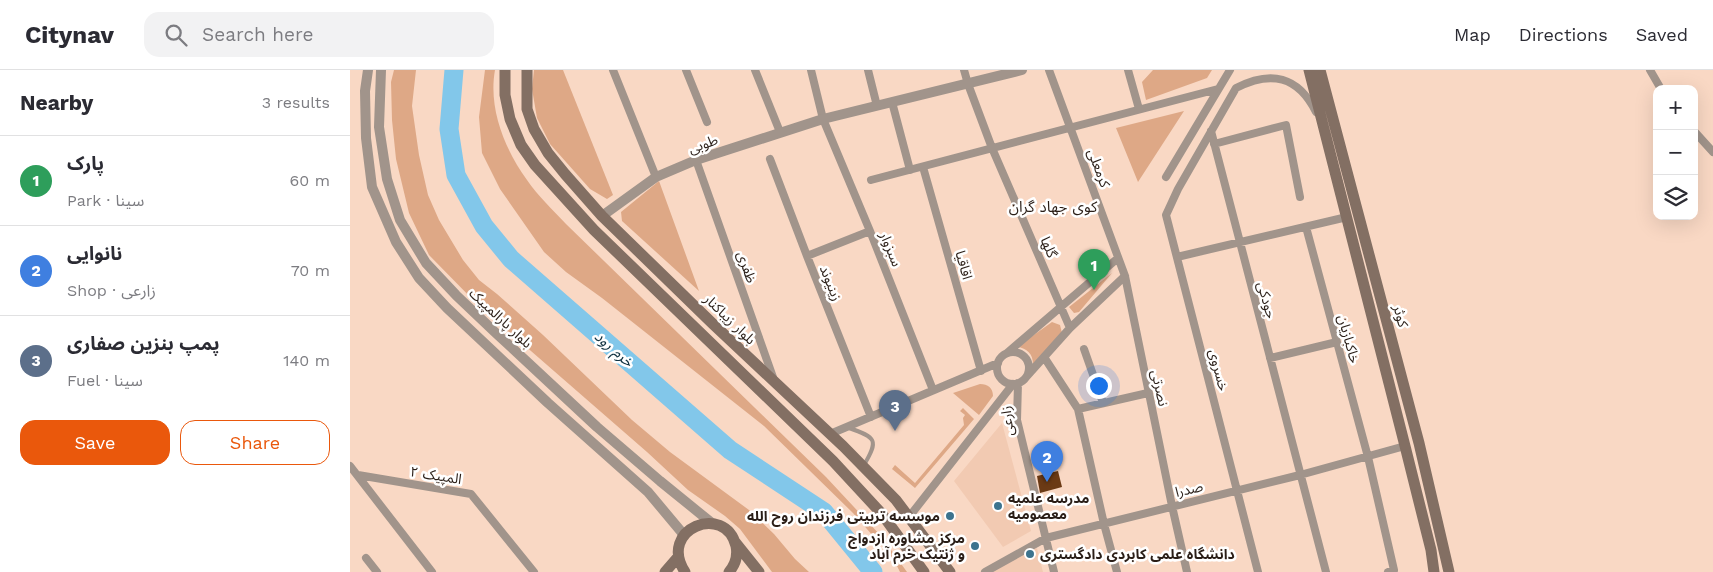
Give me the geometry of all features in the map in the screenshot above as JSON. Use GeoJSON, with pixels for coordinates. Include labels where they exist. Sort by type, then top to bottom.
{"type":"FeatureCollection","features":[{"type":"Feature","properties":{"kind":"main road"},"geometry":{"type":"LineString","coordinates":[[505,70],[505,95],[510,119],[521,145],[535,165],[590,226],[792,420],[882,514],[924,572]]}},
{"type":"Feature","properties":{"kind":"main road","name":"بلوار زیباکنار"},"geometry":{"type":"LineString","coordinates":[[527,70],[527,109],[534,129],[548,153],[602,216],[712,324],[830,434],[896,500],[950,572]]}},
{"type":"Feature","properties":{"kind":"main road","name":"کوثر"},"geometry":{"type":"LineString","coordinates":[[1309,70],[1431,550],[1434,572]]}},
{"type":"Feature","properties":{"kind":"main road","name":"کوثر"},"geometry":{"type":"LineString","coordinates":[[1320,70],[1419,443],[1448,572]]}},
{"type":"Feature","properties":{"kind":"main road"},"geometry":{"type":"LineString","coordinates":[[1347,217],[1359,214]]}},
{"type":"Feature","properties":{"kind":"main road"},"geometry":{"type":"LineString","coordinates":[[590,226],[602,216]]}},
{"type":"Feature","properties":{"kind":"main road"},"geometry":{"type":"LineString","coordinates":[[1405,446],[1419,443]]}},
{"type":"Feature","properties":{"kind":"main road"},"geometry":{"type":"LineString","coordinates":[[882,514],[896,500]]}},
{"type":"Feature","properties":{"kind":"main road"},"geometry":{"type":"LineString","coordinates":[[686,572],[678,557],[678,548],[684,534],[694,526],[703,523],[713,524],[729,532],[759,572]]}},
{"type":"Feature","properties":{"kind":"main road"},"geometry":{"type":"LineString","coordinates":[[729,572],[736,558],[734,540]]}},
{"type":"Feature","properties":{"kind":"main road"},"geometry":{"type":"LineString","coordinates":[[665,572],[678,557]]}},
{"type":"Feature","properties":{"kind":"street"},"geometry":{"type":"LineString","coordinates":[[368,70],[365,90],[366,138],[372,187],[396,242],[419,278],[447,308],[548,403],[648,492],[684,534]]}},
{"type":"Feature","properties":{"kind":"street","name":"بلوار پارالمپیک"},"geometry":{"type":"LineString","coordinates":[[381,70],[379,127],[387,179],[400,220],[426,263],[489,327],[597,427],[713,524]]}},
{"type":"Feature","properties":{"kind":"street"},"geometry":{"type":"LineString","coordinates":[[612,70],[656,177]]}},
{"type":"Feature","properties":{"kind":"street"},"geometry":{"type":"LineString","coordinates":[[686,70],[706,122]]}},
{"type":"Feature","properties":{"kind":"street"},"geometry":{"type":"LineString","coordinates":[[755,70],[780,132]]}},
{"type":"Feature","properties":{"kind":"street"},"geometry":{"type":"LineString","coordinates":[[811,70],[823,119]]}},
{"type":"Feature","properties":{"kind":"street"},"geometry":{"type":"LineString","coordinates":[[868,70],[877,106]]}},
{"type":"Feature","properties":{"kind":"street","name":"گلها"},"geometry":{"type":"LineString","coordinates":[[964,70],[992,148],[1070,328]]}},
{"type":"Feature","properties":{"kind":"street","name":"کرمعلی"},"geometry":{"type":"LineString","coordinates":[[1049,70],[1125,276]]}},
{"type":"Feature","properties":{"kind":"street"},"geometry":{"type":"LineString","coordinates":[[1128,70],[1139,109]]}},
{"type":"Feature","properties":{"kind":"street"},"geometry":{"type":"LineString","coordinates":[[1166,177],[1230,70]]}},
{"type":"Feature","properties":{"kind":"street"},"geometry":{"type":"LineString","coordinates":[[1650,70],[1659,85]]}},
{"type":"Feature","properties":{"kind":"street","name":"طوبی"},"geometry":{"type":"LineString","coordinates":[[602,216],[656,177],[696,160],[823,119],[1016,71]]}},
{"type":"Feature","properties":{"kind":"street"},"geometry":{"type":"LineString","coordinates":[[1211,131],[1236,88],[1258,78],[1281,73],[1306,93],[1326,132]]}},
{"type":"Feature","properties":{"kind":"street"},"geometry":{"type":"LineString","coordinates":[[871,180],[1218,89]]}},
{"type":"Feature","properties":{"kind":"street"},"geometry":{"type":"LineString","coordinates":[[892,102],[910,170]]}},
{"type":"Feature","properties":{"kind":"street","name":"سبزوار"},"geometry":{"type":"LineString","coordinates":[[823,119],[933,390]]}},
{"type":"Feature","properties":{"kind":"street"},"geometry":{"type":"LineString","coordinates":[[1214,144],[1286,125],[1300,197]]}},
{"type":"Feature","properties":{"kind":"street","name":"جودکی"},"geometry":{"type":"LineString","coordinates":[[1211,131],[1326,572]]}},
{"type":"Feature","properties":{"kind":"street","name":"خسروی"},"geometry":{"type":"LineString","coordinates":[[1211,131],[1166,215],[1258,572]]}},
{"type":"Feature","properties":{"kind":"street"},"geometry":{"type":"LineString","coordinates":[[1698,135],[1713,152]]}},
{"type":"Feature","properties":{"kind":"street","name":"زینیوند"},"geometry":{"type":"LineString","coordinates":[[770,158],[871,416]]}},
{"type":"Feature","properties":{"kind":"street","name":"ظفری"},"geometry":{"type":"LineString","coordinates":[[696,160],[774,381]]}},
{"type":"Feature","properties":{"kind":"street","name":"اقاقیا"},"geometry":{"type":"LineString","coordinates":[[923,166],[981,370]]}},
{"type":"Feature","properties":{"kind":"street"},"geometry":{"type":"LineString","coordinates":[[1177,257],[1347,217]]}},
{"type":"Feature","properties":{"kind":"street","name":"خاکبازیان"},"geometry":{"type":"LineString","coordinates":[[1306,227],[1368,457],[1392,571]]}},
{"type":"Feature","properties":{"kind":"street"},"geometry":{"type":"LineString","coordinates":[[807,256],[870,231]]}},
{"type":"Feature","properties":{"kind":"street"},"geometry":{"type":"LineString","coordinates":[[1015,384],[1002,380],[999,375],[998,364],[1001,358],[1118,258]]}},
{"type":"Feature","properties":{"kind":"street"},"geometry":{"type":"LineString","coordinates":[[909,516],[1015,384],[1027,376],[1070,328],[1125,276]]}},
{"type":"Feature","properties":{"kind":"street","name":"نصرتی"},"geometry":{"type":"LineString","coordinates":[[1125,276],[1187,572]]}},
{"type":"Feature","properties":{"kind":"street"},"geometry":{"type":"LineString","coordinates":[[1270,358],[1337,342]]}},
{"type":"Feature","properties":{"kind":"street"},"geometry":{"type":"LineString","coordinates":[[1084,349],[1103,403]]}},
{"type":"Feature","properties":{"kind":"street"},"geometry":{"type":"LineString","coordinates":[[1007,353],[1020,353],[1025,357],[1029,370],[1027,376]]}},
{"type":"Feature","properties":{"kind":"street"},"geometry":{"type":"LineString","coordinates":[[1044,356],[1078,409],[1117,572]]}},
{"type":"Feature","properties":{"kind":"street"},"geometry":{"type":"LineString","coordinates":[[830,434],[998,364]]}},
{"type":"Feature","properties":{"kind":"street","name":"زارعی"},"geometry":{"type":"LineString","coordinates":[[1015,384],[1017,420],[1054,572]]}},
{"type":"Feature","properties":{"kind":"street"},"geometry":{"type":"LineString","coordinates":[[1078,409],[1148,393]]}},
{"type":"Feature","properties":{"kind":"street","name":"صدرا"},"geometry":{"type":"LineString","coordinates":[[985,572],[1046,538],[1300,475],[1405,446]]}},
{"type":"Feature","properties":{"kind":"street"},"geometry":{"type":"LineString","coordinates":[[350,466],[432,572]]}},
{"type":"Feature","properties":{"kind":"street","name":"المپیک ۲"},"geometry":{"type":"LineString","coordinates":[[358,475],[471,494],[534,572]]}},
{"type":"Feature","properties":{"kind":"street"},"geometry":{"type":"LineString","coordinates":[[366,558],[377,572]]}},
{"type":"Feature","properties":{"kind":"lane"},"geometry":{"type":"LineString","coordinates":[[846,427],[870,437],[874,443],[874,448],[863,467]]}},
{"type":"Feature","properties":{"kind":"shaded area"},"geometry":{"type":"Polygon","coordinates":[[[394,70],[416,70],[412,106],[419,155],[428,195],[439,220],[463,260],[479,280],[543,335],[632,420],[670,452],[749,510],[809,572],[772,572],[740,529],[688,490],[477,304],[429,255],[409,213],[396,159],[391,82],[394,70]]]}},
{"type":"Feature","properties":{"kind":"shaded area"},"geometry":{"type":"Polygon","coordinates":[[[485,70],[495,70],[493,84],[496,114],[505,142],[519,168],[536,192],[566,224],[826,477],[881,536],[907,572],[900,572],[894,560],[853,513],[764,426],[602,298],[566,272],[544,252],[500,189],[482,153],[479,117],[485,70]]]}},
{"type":"Feature","properties":{"kind":"shaded area"},"geometry":{"type":"Polygon","coordinates":[[[534,70],[563,70],[613,195],[607,199],[590,189],[550,144],[537,118],[532,89],[534,70]]]}},
{"type":"Feature","properties":{"kind":"shaded area"},"geometry":{"type":"Polygon","coordinates":[[[1153,70],[1212,70],[1207,78],[1146,100],[1142,82],[1153,70]]]}},
{"type":"Feature","properties":{"kind":"shaded area"},"geometry":{"type":"Polygon","coordinates":[[[1184,111],[1138,182],[1116,128],[1184,111]]]}},
{"type":"Feature","properties":{"kind":"shaded area"},"geometry":{"type":"Polygon","coordinates":[[[659,181],[699,291],[622,221],[621,212],[659,181]]]}},
{"type":"Feature","properties":{"kind":"shaded area"},"geometry":{"type":"Polygon","coordinates":[[[1112,273],[1079,312],[1074,313],[1069,307],[1112,273]]]}},
{"type":"Feature","properties":{"kind":"shaded area"},"geometry":{"type":"Polygon","coordinates":[[[1052,322],[1060,325],[1062,333],[1033,364],[1029,352],[1017,347],[1052,322]]]}},
{"type":"Feature","properties":{"kind":"shaded area"},"geometry":{"type":"Polygon","coordinates":[[[980,384],[990,387],[993,396],[979,415],[953,393],[980,384]]]}},
{"type":"Feature","properties":{"kind":"shaded area"},"geometry":{"type":"Polygon","coordinates":[[[963,408],[974,419],[915,488],[892,469],[895,465],[915,483],[964,425],[963,418],[965,415],[960,411],[963,408]]]}},
{"type":"Feature","properties":{"kind":"shaded area","name":"مدرسه علمیه معصومیه"},"geometry":{"type":"Polygon","coordinates":[[[1002,423],[1031,531],[1003,547],[954,481],[1002,423]]]}},
{"type":"Feature","properties":{"kind":"shaded area","name":"دانشگاه علمی کابردی دادگستری"},"geometry":{"type":"Polygon","coordinates":[[[1037,548],[1043,572],[991,572],[1008,561],[1037,548]]]}},
{"type":"Feature","properties":{"kind":"building"},"geometry":{"type":"Polygon","coordinates":[[[1058,471],[1062,487],[1040,493],[1037,476],[1058,471]]]}},
{"type":"Feature","properties":{"kind":"waterway","name":"خرم رود"},"geometry":{"type":"LineString","coordinates":[[454,70],[449,129],[456,175],[484,226],[511,259],[730,450],[824,512],[873,572]]}},
{"type":"Feature","properties":{"kind":"place","name":"پارک"},"geometry":{"type":"Point","coordinates":[1094,290]}},
{"type":"Feature","properties":{"kind":"place","name":"پمپ بنزین صفاری"},"geometry":{"type":"Point","coordinates":[895,431]}},
{"type":"Feature","properties":{"kind":"place","name":"نانوایی"},"geometry":{"type":"Point","coordinates":[1047,482]}},
{"type":"Feature","properties":{"kind":"place","name":"مدرسه علمیه معصومیه"},"geometry":{"type":"Point","coordinates":[998,506]}},
{"type":"Feature","properties":{"kind":"place","name":"موسسه تربیتی فرزندان روح الله"},"geometry":{"type":"Point","coordinates":[950,516]}},
{"type":"Feature","properties":{"kind":"place","name":"مرکز مشاوره ازدواج و ژنتیک خرم آباد"},"geometry":{"type":"Point","coordinates":[975,546]}},
{"type":"Feature","properties":{"kind":"place","name":"دانشگاه علمی کابردی دادگستری"},"geometry":{"type":"Point","coordinates":[1030,554]}},
{"type":"Feature","properties":{"kind":"district","name":"کوی جهاد گران"},"geometry":{"type":"Point","coordinates":[1053,207]}}]}
